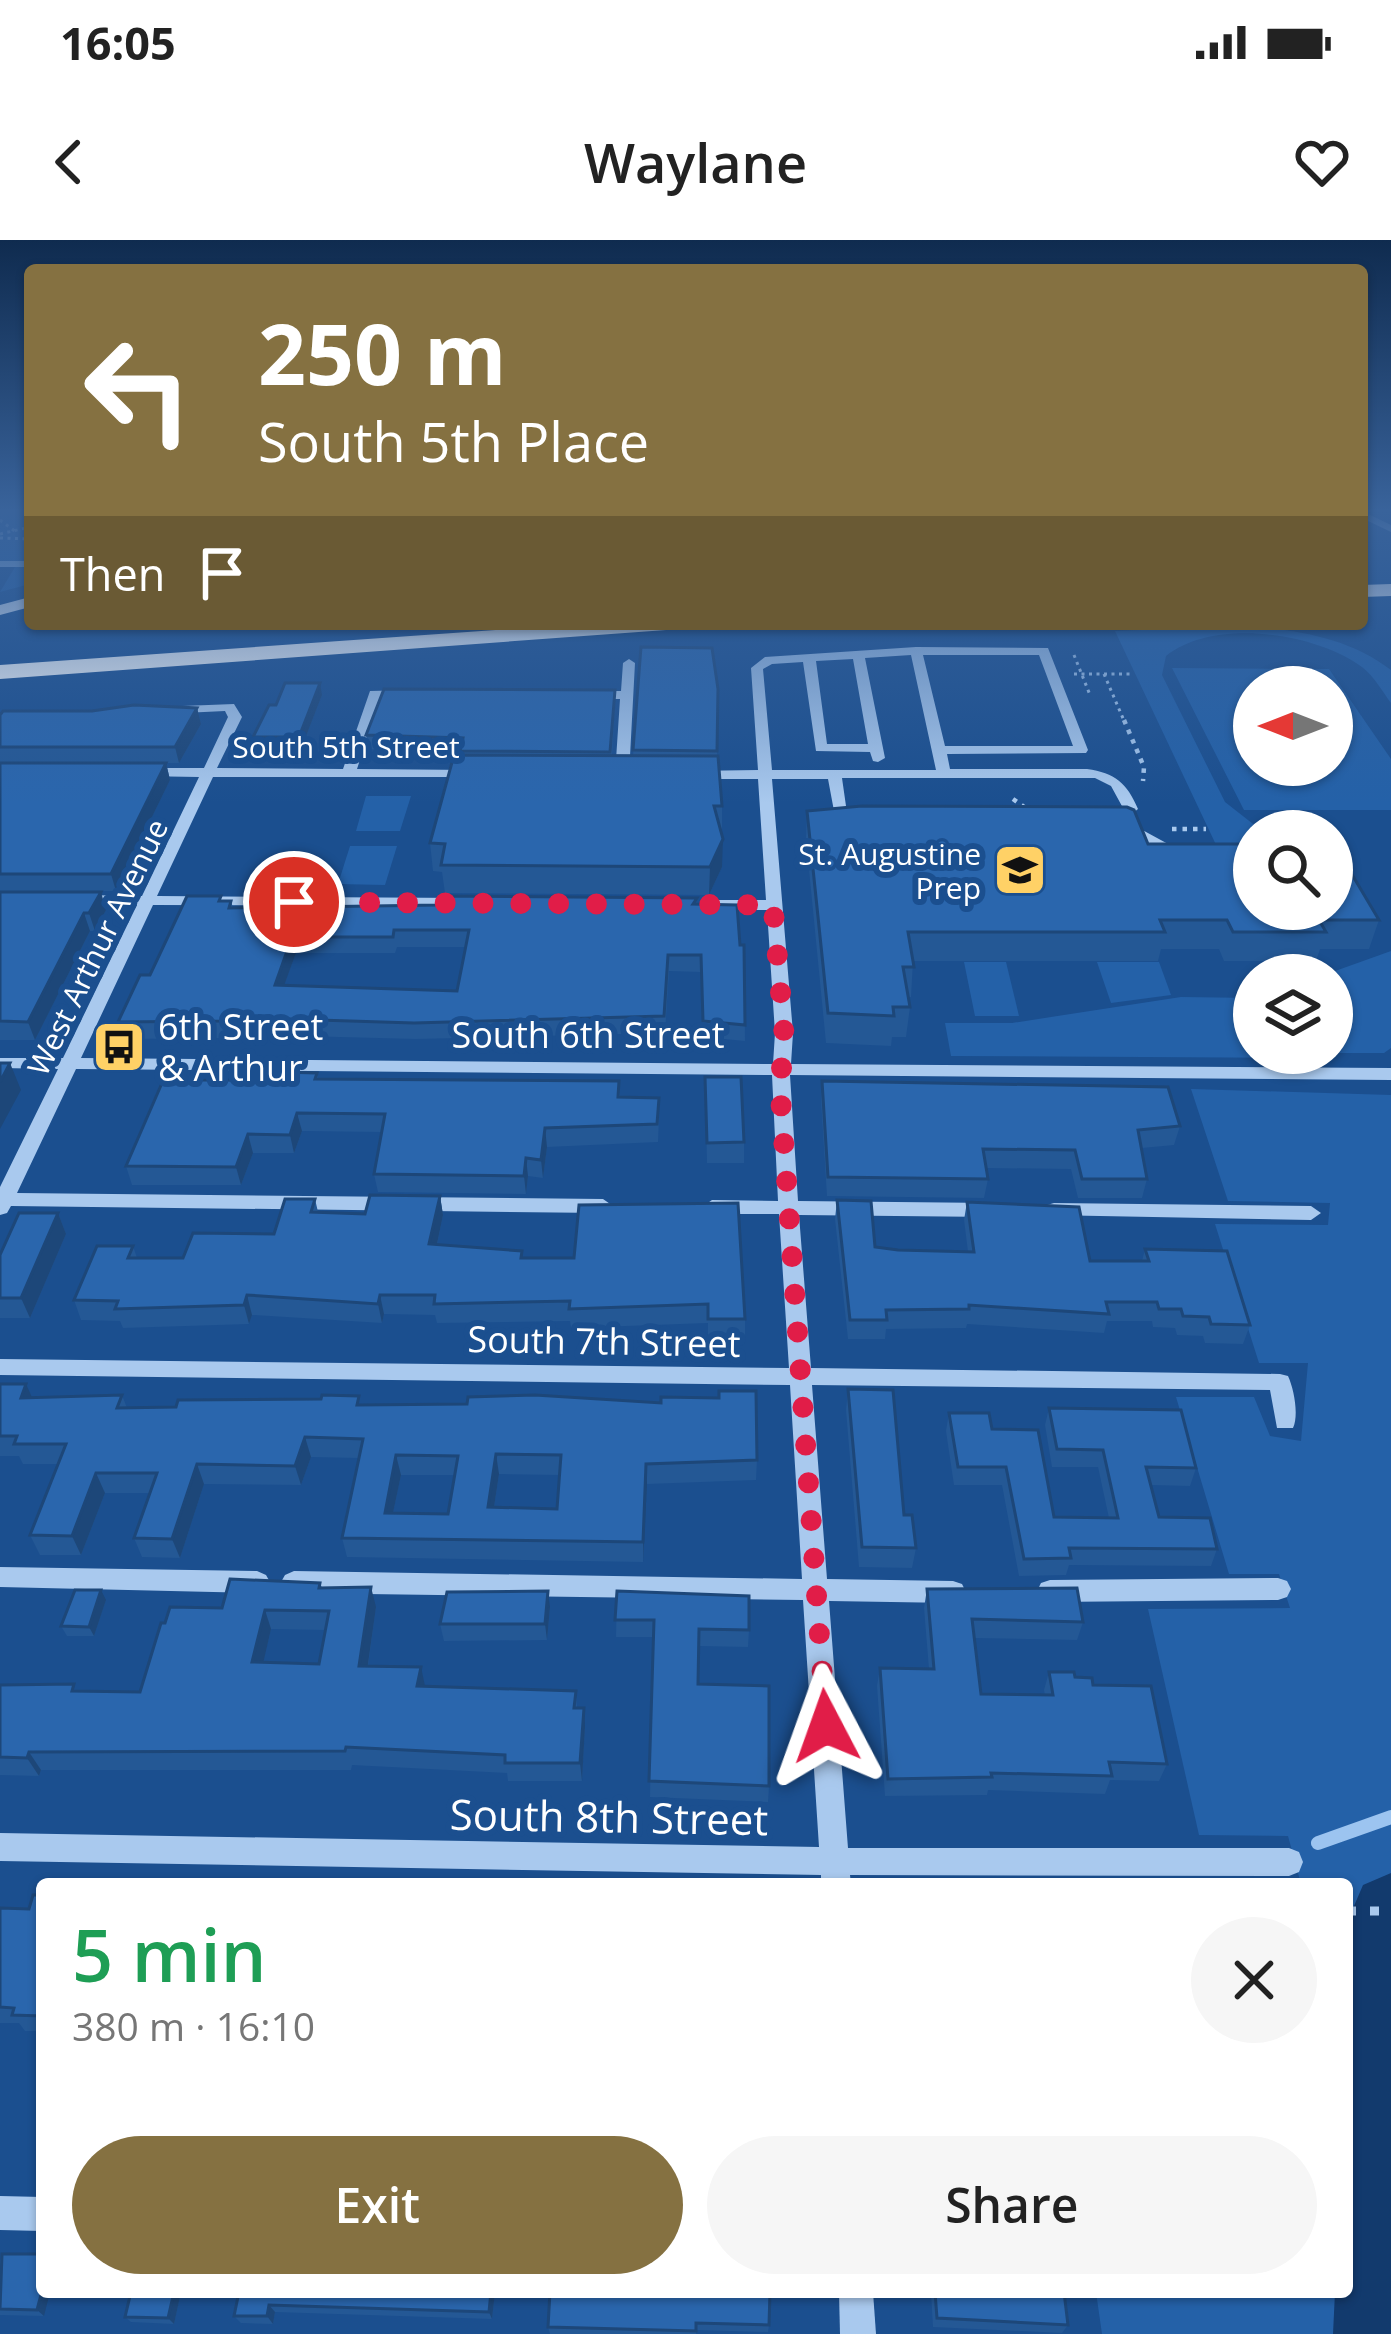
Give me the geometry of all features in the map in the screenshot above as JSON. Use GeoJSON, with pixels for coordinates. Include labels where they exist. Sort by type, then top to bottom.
{"type":"FeatureCollection","features":[{"type":"Feature","properties":{"kind":"highway"},"geometry":{"type":"LineString","coordinates":[[0,651],[280,630]]}},
{"type":"Feature","properties":{"kind":"highway"},"geometry":{"type":"LineString","coordinates":[[0,673],[584,630]]}},
{"type":"Feature","properties":{"kind":"street"},"geometry":{"type":"LineString","coordinates":[[916,651],[944,772]]}},
{"type":"Feature","properties":{"kind":"street"},"geometry":{"type":"LineString","coordinates":[[836,1873],[790,1208],[784,1033],[759,664],[916,651],[1044,651],[1081,750],[939,750]]}},
{"type":"Feature","properties":{"kind":"street"},"geometry":{"type":"LineString","coordinates":[[858,654],[881,776]]}},
{"type":"Feature","properties":{"kind":"street"},"geometry":{"type":"LineString","coordinates":[[809,657],[821,748],[876,748]]}},
{"type":"Feature","properties":{"kind":"street"},"geometry":{"type":"LineString","coordinates":[[622,775],[629,663]]}},
{"type":"Feature","properties":{"kind":"street"},"geometry":{"type":"LineString","coordinates":[[349,773],[375,694],[421,694]]}},
{"type":"Feature","properties":{"kind":"street"},"geometry":{"type":"LineString","coordinates":[[559,695],[628,695]]}},
{"type":"Feature","properties":{"kind":"street","name":"West Arthur Avenue"},"geometry":{"type":"LineString","coordinates":[[1,1202],[73,1063],[235,717],[229,707],[136,713]]}},
{"type":"Feature","properties":{"kind":"street","name":"South 5th Street"},"geometry":{"type":"LineString","coordinates":[[117,772],[485,774]]}},
{"type":"Feature","properties":{"kind":"street"},"geometry":{"type":"LineString","coordinates":[[599,775],[646,775]]}},
{"type":"Feature","properties":{"kind":"street"},"geometry":{"type":"LineString","coordinates":[[669,775],[1102,775],[1121,786],[1131,809],[1109,822],[1172,852],[1206,862]]}},
{"type":"Feature","properties":{"kind":"street"},"geometry":{"type":"LineString","coordinates":[[835,776],[839,808],[872,822]]}},
{"type":"Feature","properties":{"kind":"street"},"geometry":{"type":"LineString","coordinates":[[63,900],[485,903]]}},
{"type":"Feature","properties":{"kind":"street"},"geometry":{"type":"LineString","coordinates":[[699,905],[773,905]]}},
{"type":"Feature","properties":{"kind":"street","name":"South 6th Street"},"geometry":{"type":"LineString","coordinates":[[0,1063],[1391,1074]]}},
{"type":"Feature","properties":{"kind":"street"},"geometry":{"type":"LineString","coordinates":[[1,1202],[617,1206]]}},
{"type":"Feature","properties":{"kind":"street"},"geometry":{"type":"LineString","coordinates":[[687,1207],[1007,1210]]}},
{"type":"Feature","properties":{"kind":"street"},"geometry":{"type":"LineString","coordinates":[[1030,1210],[1311,1213]]}},
{"type":"Feature","properties":{"kind":"street","name":"South 7th Street"},"geometry":{"type":"LineString","coordinates":[[0,1367],[1280,1382],[1286,1422]]}},
{"type":"Feature","properties":{"kind":"street"},"geometry":{"type":"LineString","coordinates":[[0,1576],[971,1592]]}},
{"type":"Feature","properties":{"kind":"street"},"geometry":{"type":"LineString","coordinates":[[1018,1591],[1277,1589]]}},
{"type":"Feature","properties":{"kind":"street","name":"South 8th Street"},"geometry":{"type":"LineString","coordinates":[[0,1847],[836,1873],[1289,1862]]}},
{"type":"Feature","properties":{"kind":"street"},"geometry":{"type":"LineString","coordinates":[[0,2213],[36,2214]]}},
{"type":"Feature","properties":{"kind":"street"},"geometry":{"type":"LineString","coordinates":[[856,2298],[858,2334]]}},
{"type":"Feature","properties":{"kind":"path"},"geometry":{"type":"LineString","coordinates":[[1074,655],[1090,694]]}},
{"type":"Feature","properties":{"kind":"path"},"geometry":{"type":"LineString","coordinates":[[1053,674],[1134,674]]}},
{"type":"Feature","properties":{"kind":"path"},"geometry":{"type":"LineString","coordinates":[[1103,674],[1144,767],[1142,782],[1149,797]]}},
{"type":"Feature","properties":{"kind":"path"},"geometry":{"type":"LineString","coordinates":[[1011,814],[1035,814],[1013,799]]}},
{"type":"Feature","properties":{"kind":"path"},"geometry":{"type":"LineString","coordinates":[[1353,1911],[1391,1911]]}},
{"type":"Feature","properties":{"kind":"shaded area"},"geometry":{"type":"Polygon","coordinates":[[[1285,630],[1358,650],[1391,670],[1391,703],[1362,667],[1292,638],[1264,634],[1210,637],[1166,656],[1162,675],[1225,802],[1235,810],[1233,849],[1218,849],[1115,631],[1285,630]]]}},
{"type":"Feature","properties":{"kind":"shaded area"},"geometry":{"type":"Polygon","coordinates":[[[1172,668],[1233,668],[1233,786],[1353,786],[1353,704],[1391,759],[1391,810],[1244,810],[1172,668]]]}},
{"type":"Feature","properties":{"kind":"shaded area"},"geometry":{"type":"Polygon","coordinates":[[[366,796],[411,796],[400,831],[356,831],[366,796]]]}},
{"type":"Feature","properties":{"kind":"shaded area"},"geometry":{"type":"Polygon","coordinates":[[[350,846],[397,846],[385,885],[338,884],[350,846]]]}},
{"type":"Feature","properties":{"kind":"shaded area"},"geometry":{"type":"Polygon","coordinates":[[[1391,951],[1391,1048],[1384,1053],[1353,1053],[1353,965],[1391,951]]]}},
{"type":"Feature","properties":{"kind":"shaded area"},"geometry":{"type":"Polygon","coordinates":[[[964,962],[1006,962],[1019,1016],[975,1016],[964,962]]]}},
{"type":"Feature","properties":{"kind":"shaded area"},"geometry":{"type":"Polygon","coordinates":[[[1097,962],[1159,962],[1171,995],[1111,1003],[1097,962]]]}},
{"type":"Feature","properties":{"kind":"shaded area"},"geometry":{"type":"Polygon","coordinates":[[[1181,997],[1233,998],[1233,1058],[951,1056],[945,1023],[1012,1023],[1181,997]]]}},
{"type":"Feature","properties":{"kind":"shaded area"},"geometry":{"type":"Polygon","coordinates":[[[1191,1089],[1391,1095],[1391,2334],[1102,2334],[1097,2298],[1353,2298],[1353,1878],[1299,1878],[1288,1836],[1199,1835],[1148,1609],[1290,1608],[1279,1574],[1229,1574],[1176,1397],[1254,1397],[1270,1436],[1301,1441],[1308,1363],[1259,1363],[1215,1224],[1328,1225],[1330,1203],[1228,1201],[1191,1089]]]}},
{"type":"Feature","properties":{"kind":"building"},"geometry":{"type":"Polygon","coordinates":[[[641,647],[712,648],[718,689],[717,751],[633,750],[641,647]]]}},
{"type":"Feature","properties":{"kind":"building"},"geometry":{"type":"Polygon","coordinates":[[[285,683],[320,683],[299,737],[253,737],[269,705],[276,705],[285,683]]]}},
{"type":"Feature","properties":{"kind":"building"},"geometry":{"type":"Polygon","coordinates":[[[384,689],[615,690],[610,752],[460,751],[463,738],[366,735],[384,689]]]}},
{"type":"Feature","properties":{"kind":"building"},"geometry":{"type":"Polygon","coordinates":[[[134,705],[197,708],[175,747],[0,747],[3,711],[92,711],[134,705]]]}},
{"type":"Feature","properties":{"kind":"building"},"geometry":{"type":"Polygon","coordinates":[[[454,755],[718,756],[722,806],[714,806],[723,839],[710,867],[441,865],[445,844],[430,843],[454,755]]]}},
{"type":"Feature","properties":{"kind":"building"},"geometry":{"type":"Polygon","coordinates":[[[0,763],[166,763],[111,874],[0,874],[0,763]]]}},
{"type":"Feature","properties":{"kind":"building"},"geometry":{"type":"Polygon","coordinates":[[[862,806],[1127,807],[1134,810],[1148,844],[1233,844],[1233,930],[1326,932],[1233,932],[1227,920],[1160,920],[1165,932],[908,932],[914,967],[903,967],[910,1007],[893,1007],[894,1016],[828,1013],[807,811],[862,806]]]}},
{"type":"Feature","properties":{"kind":"building"},"geometry":{"type":"Polygon","coordinates":[[[1353,876],[1379,920],[1353,920],[1353,876]]]}},
{"type":"Feature","properties":{"kind":"building"},"geometry":{"type":"Polygon","coordinates":[[[0,892],[101,892],[89,913],[84,913],[28,1022],[0,1021],[0,892]]]}},
{"type":"Feature","properties":{"kind":"building"},"geometry":{"type":"Polygon","coordinates":[[[187,896],[221,896],[219,901],[231,901],[229,908],[438,905],[440,896],[697,898],[693,904],[737,905],[740,945],[744,945],[745,1025],[703,1021],[701,955],[668,955],[664,1016],[414,1023],[225,1017],[223,1021],[118,1022],[140,975],[150,975],[187,896]],[[394,930],[393,937],[292,937],[275,985],[457,991],[469,930],[394,930]]]}},
{"type":"Feature","properties":{"kind":"building"},"geometry":{"type":"Polygon","coordinates":[[[0,1063],[10,1063],[0,1082],[0,1063]]]}},
{"type":"Feature","properties":{"kind":"building"},"geometry":{"type":"Polygon","coordinates":[[[282,1072],[317,1073],[315,1079],[619,1081],[618,1097],[659,1098],[657,1124],[545,1128],[541,1160],[526,1158],[524,1176],[374,1174],[385,1114],[297,1113],[290,1135],[248,1134],[236,1167],[126,1166],[162,1083],[279,1080],[282,1072]]]}},
{"type":"Feature","properties":{"kind":"building"},"geometry":{"type":"Polygon","coordinates":[[[705,1077],[741,1077],[744,1142],[707,1143],[705,1077]]]}},
{"type":"Feature","properties":{"kind":"building"},"geometry":{"type":"Polygon","coordinates":[[[822,1081],[1168,1087],[1180,1126],[1138,1130],[1147,1179],[1082,1179],[1075,1150],[983,1149],[988,1179],[828,1177],[822,1081]]]}},
{"type":"Feature","properties":{"kind":"building"},"geometry":{"type":"Polygon","coordinates":[[[370,1195],[440,1196],[429,1244],[522,1251],[521,1258],[574,1258],[579,1205],[738,1203],[745,1319],[708,1319],[708,1304],[569,1309],[570,1301],[434,1304],[435,1295],[380,1295],[378,1304],[247,1295],[244,1305],[115,1309],[118,1301],[74,1300],[97,1246],[133,1246],[128,1258],[183,1258],[193,1233],[274,1234],[285,1199],[315,1199],[311,1212],[365,1214],[370,1195]]]}},
{"type":"Feature","properties":{"kind":"building"},"geometry":{"type":"Polygon","coordinates":[[[837,1200],[871,1201],[875,1247],[974,1252],[967,1202],[1079,1207],[1090,1261],[1149,1261],[1145,1249],[1227,1251],[1250,1325],[1211,1324],[1209,1317],[1159,1309],[1157,1302],[1106,1302],[1109,1314],[969,1305],[969,1309],[886,1310],[887,1320],[850,1320],[837,1200]]]}},
{"type":"Feature","properties":{"kind":"building"},"geometry":{"type":"Polygon","coordinates":[[[19,1213],[58,1213],[21,1298],[0,1298],[0,1255],[19,1213]]]}},
{"type":"Feature","properties":{"kind":"building"},"geometry":{"type":"Polygon","coordinates":[[[0,1384],[26,1384],[21,1398],[122,1395],[117,1408],[176,1407],[178,1400],[321,1399],[322,1395],[359,1396],[357,1405],[467,1404],[468,1397],[535,1395],[661,1403],[661,1397],[719,1398],[719,1391],[756,1391],[757,1460],[646,1464],[643,1542],[342,1538],[363,1439],[305,1437],[295,1466],[197,1464],[172,1539],[134,1538],[157,1473],[96,1473],[72,1536],[30,1535],[66,1444],[14,1444],[17,1436],[0,1436],[0,1384]],[[496,1454],[488,1507],[557,1509],[561,1455],[496,1454]],[[396,1455],[385,1513],[448,1514],[458,1456],[396,1455]]]}},
{"type":"Feature","properties":{"kind":"building"},"geometry":{"type":"Polygon","coordinates":[[[848,1389],[893,1390],[904,1515],[912,1515],[916,1548],[862,1547],[848,1389]]]}},
{"type":"Feature","properties":{"kind":"building"},"geometry":{"type":"Polygon","coordinates":[[[1049,1408],[1181,1410],[1196,1468],[1146,1467],[1159,1517],[1210,1518],[1217,1549],[1069,1548],[1071,1558],[1024,1559],[1006,1467],[958,1467],[949,1413],[989,1413],[992,1429],[1038,1430],[1054,1517],[1118,1518],[1103,1450],[1057,1449],[1049,1408]]]}},
{"type":"Feature","properties":{"kind":"building"},"geometry":{"type":"Polygon","coordinates":[[[230,1579],[320,1583],[319,1588],[371,1587],[359,1666],[421,1667],[417,1686],[576,1691],[574,1708],[584,1708],[580,1763],[505,1763],[505,1755],[346,1747],[345,1751],[29,1752],[27,1758],[0,1757],[0,1685],[74,1684],[72,1691],[140,1692],[170,1607],[222,1608],[230,1579]],[[265,1610],[252,1662],[319,1664],[329,1611],[265,1610]]]}},
{"type":"Feature","properties":{"kind":"building"},"geometry":{"type":"Polygon","coordinates":[[[1077,1588],[1083,1622],[972,1619],[981,1694],[1053,1695],[1049,1672],[1074,1672],[1075,1677],[1092,1678],[1093,1685],[1151,1686],[1167,1764],[1109,1762],[1112,1776],[991,1773],[992,1777],[888,1779],[880,1668],[934,1669],[927,1589],[1077,1588]]]}},
{"type":"Feature","properties":{"kind":"building"},"geometry":{"type":"Polygon","coordinates":[[[75,1590],[101,1590],[89,1627],[61,1626],[75,1590]]]}},
{"type":"Feature","properties":{"kind":"building"},"geometry":{"type":"Polygon","coordinates":[[[548,1591],[545,1624],[440,1624],[447,1592],[548,1591]]]}},
{"type":"Feature","properties":{"kind":"building"},"geometry":{"type":"Polygon","coordinates":[[[617,1591],[749,1596],[749,1630],[699,1629],[698,1684],[769,1686],[769,1786],[649,1781],[654,1620],[615,1620],[617,1591]]]}},
{"type":"Feature","properties":{"kind":"building"},"geometry":{"type":"Polygon","coordinates":[[[36,1895],[36,2016],[12,2015],[14,2008],[0,2007],[0,1908],[29,1909],[36,1895]]]}},
{"type":"Feature","properties":{"kind":"building"},"geometry":{"type":"Polygon","coordinates":[[[2,2254],[36,2254],[37,2310],[0,2309],[2,2254]]]}},
{"type":"Feature","properties":{"kind":"building"},"geometry":{"type":"Polygon","coordinates":[[[130,2298],[173,2298],[168,2318],[125,2317],[130,2298]]]}},
{"type":"Feature","properties":{"kind":"building"},"geometry":{"type":"Polygon","coordinates":[[[238,2298],[490,2298],[489,2312],[269,2305],[267,2316],[234,2316],[238,2298]]]}},
{"type":"Feature","properties":{"kind":"building"},"geometry":{"type":"Polygon","coordinates":[[[550,2298],[770,2298],[769,2325],[696,2323],[696,2331],[548,2327],[550,2298]]]}},
{"type":"Feature","properties":{"kind":"building"},"geometry":{"type":"Polygon","coordinates":[[[935,2298],[1065,2298],[1068,2325],[937,2318],[935,2298]]]}},
{"type":"Feature","properties":{"kind":"waterway"},"geometry":{"type":"LineString","coordinates":[[1318,1843],[1391,1817]]}},
{"type":"Feature","properties":{"kind":"waterway"},"geometry":{"type":"LineString","coordinates":[[1381,2334],[1391,1913]]}},
{"type":"Feature","properties":{"kind":"place","name":"St. Augustine Prep"},"geometry":{"type":"Point","coordinates":[1020,870]}},
{"type":"Feature","properties":{"kind":"place","name":"6th Street & Arthur"},"geometry":{"type":"Point","coordinates":[119,1047]}},
{"type":"Feature","properties":{"kind":"route"},"geometry":{"type":"LineString","coordinates":[[294,902],[773,905],[784,1033],[780,1090],[826,1726]]}}]}
